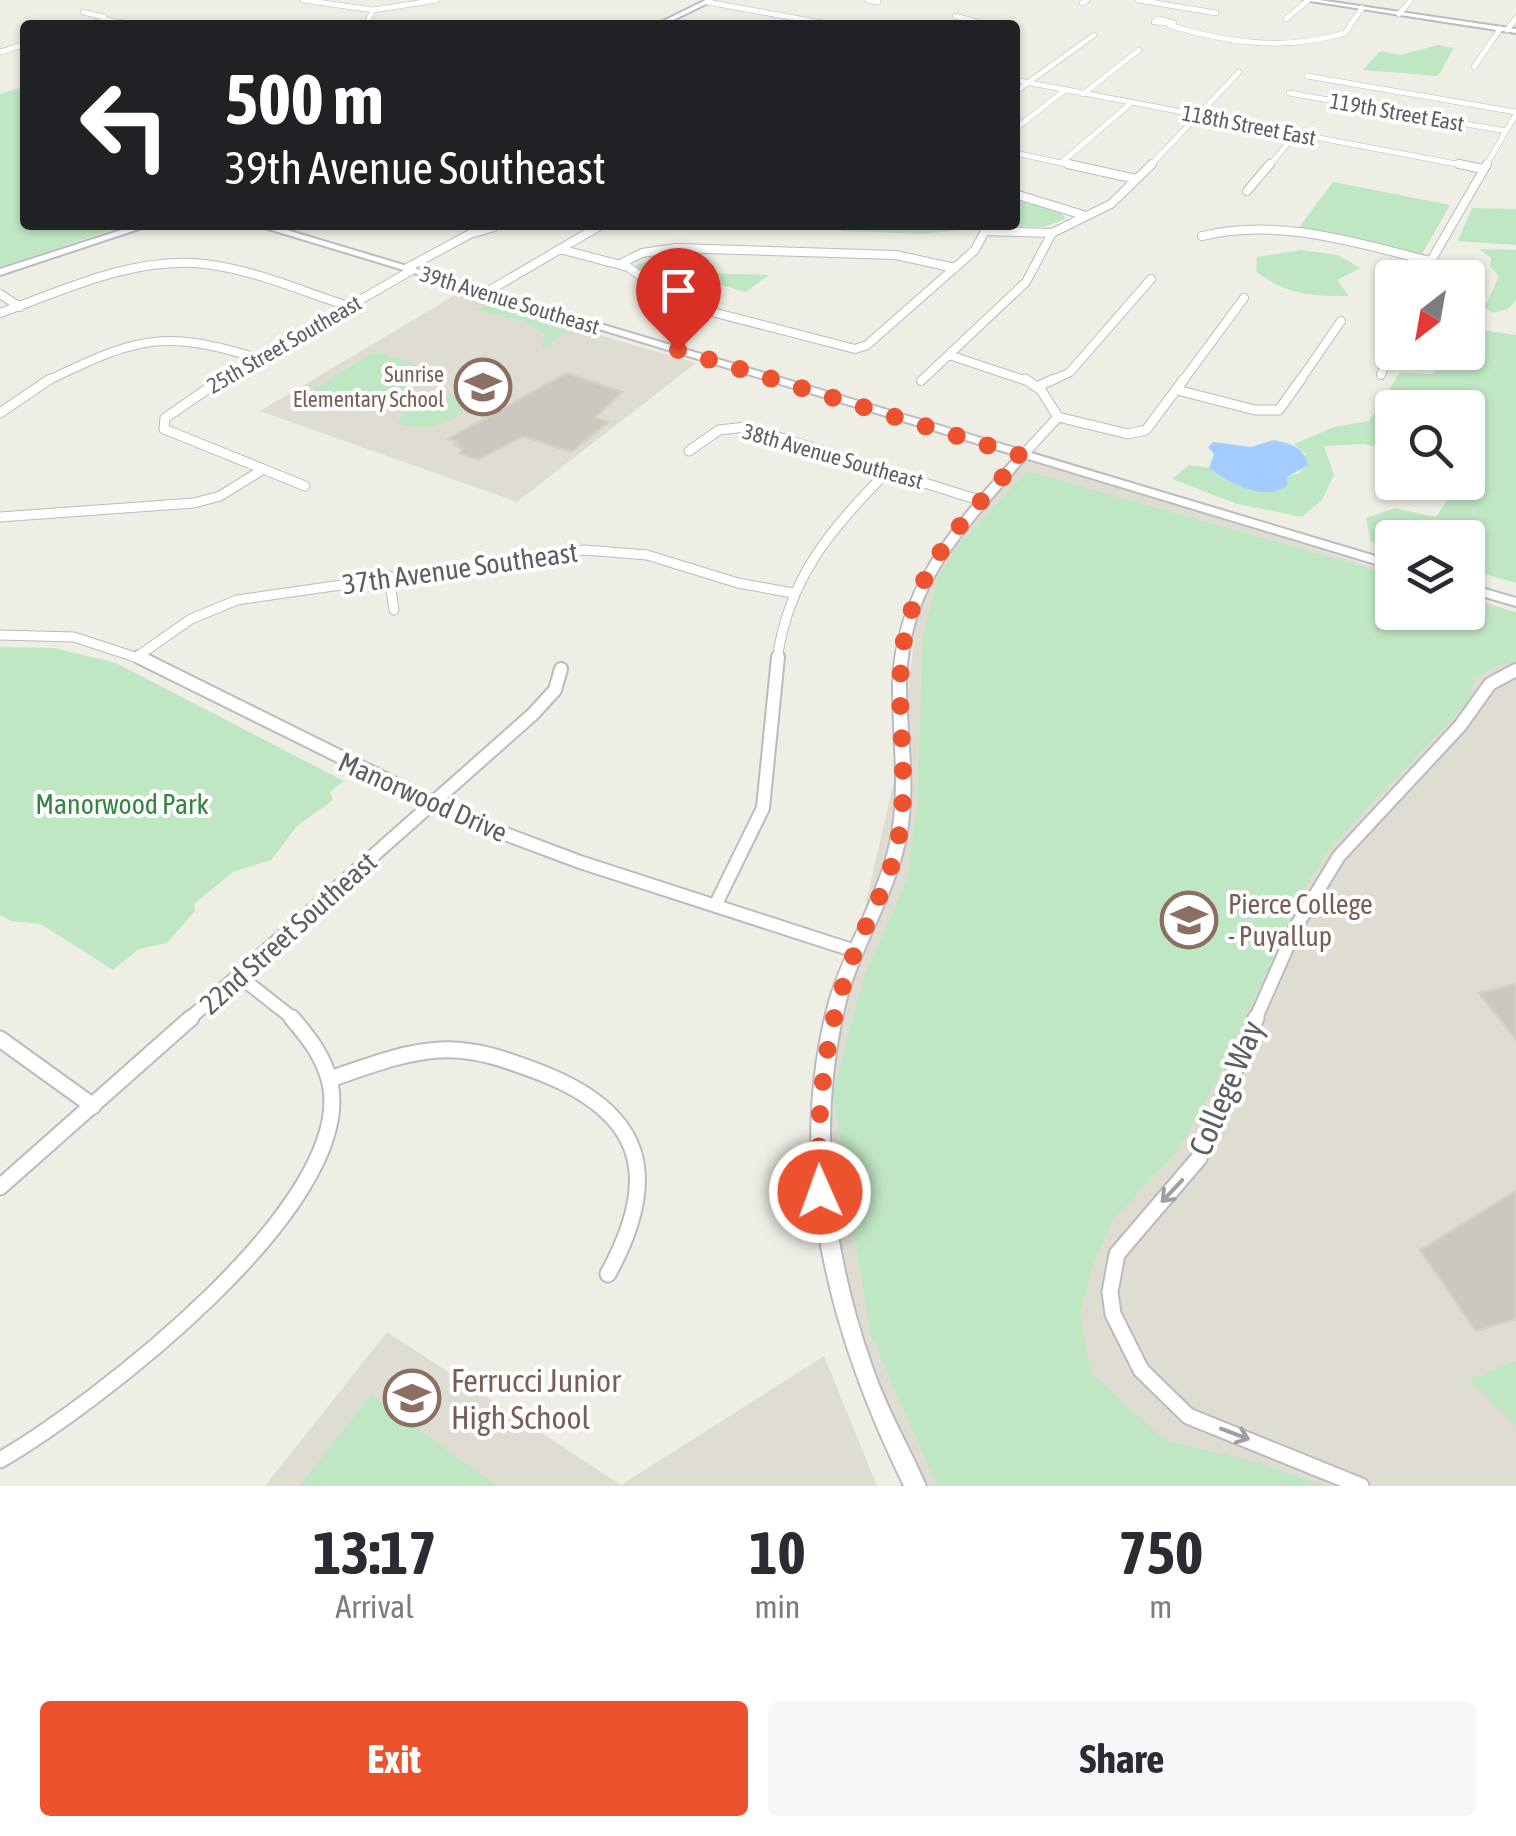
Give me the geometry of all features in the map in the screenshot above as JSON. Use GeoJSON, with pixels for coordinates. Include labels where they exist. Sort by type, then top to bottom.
{"type":"FeatureCollection","features":[{"type":"Feature","properties":{"kind":"main road"},"geometry":{"type":"LineString","coordinates":[[669,20],[709,1]]}},
{"type":"Feature","properties":{"kind":"main road"},"geometry":{"type":"LineString","coordinates":[[0,272],[130,230]]}},
{"type":"Feature","properties":{"kind":"main road","name":"39th Avenue Southeast"},"geometry":{"type":"LineString","coordinates":[[277,230],[1375,561]]}},
{"type":"Feature","properties":{"kind":"main road"},"geometry":{"type":"LineString","coordinates":[[1485,593],[1516,602]]}},
{"type":"Feature","properties":{"kind":"street"},"geometry":{"type":"LineString","coordinates":[[303,0],[374,10],[437,0]]}},
{"type":"Feature","properties":{"kind":"street"},"geometry":{"type":"LineString","coordinates":[[867,0],[878,2]]}},
{"type":"Feature","properties":{"kind":"street"},"geometry":{"type":"LineString","coordinates":[[1142,0],[1216,13]]}},
{"type":"Feature","properties":{"kind":"street"},"geometry":{"type":"LineString","coordinates":[[1286,19],[1308,0],[1508,30]]}},
{"type":"Feature","properties":{"kind":"street"},"geometry":{"type":"LineString","coordinates":[[1399,14],[1411,0]]}},
{"type":"Feature","properties":{"kind":"street"},"geometry":{"type":"LineString","coordinates":[[709,1],[807,20]]}},
{"type":"Feature","properties":{"kind":"street"},"geometry":{"type":"LineString","coordinates":[[1169,25],[1261,41],[1313,41],[1349,30],[1362,8]]}},
{"type":"Feature","properties":{"kind":"street"},"geometry":{"type":"LineString","coordinates":[[369,20],[374,10]]}},
{"type":"Feature","properties":{"kind":"street"},"geometry":{"type":"LineString","coordinates":[[82,12],[104,20]]}},
{"type":"Feature","properties":{"kind":"street"},"geometry":{"type":"LineString","coordinates":[[955,16],[969,20]]}},
{"type":"Feature","properties":{"kind":"street"},"geometry":{"type":"LineString","coordinates":[[1474,67],[1516,18]]}},
{"type":"Feature","properties":{"kind":"street"},"geometry":{"type":"LineString","coordinates":[[1020,89],[1094,36]]}},
{"type":"Feature","properties":{"kind":"street"},"geometry":{"type":"LineString","coordinates":[[1084,94],[1139,50]]}},
{"type":"Feature","properties":{"kind":"street"},"geometry":{"type":"LineString","coordinates":[[560,249],[638,272],[667,298],[682,304],[854,349],[867,345],[979,246],[985,231],[1052,233],[1107,206],[1201,117],[1198,111],[1239,72]]}},
{"type":"Feature","properties":{"kind":"street"},"geometry":{"type":"LineString","coordinates":[[1306,76],[1516,113],[1431,260]]}},
{"type":"Feature","properties":{"kind":"street","name":"118th Street East"},"geometry":{"type":"LineString","coordinates":[[1020,82],[1483,169]]}},
{"type":"Feature","properties":{"kind":"street"},"geometry":{"type":"LineString","coordinates":[[1020,125],[1064,91]]}},
{"type":"Feature","properties":{"kind":"street","name":"119th Street East"},"geometry":{"type":"LineString","coordinates":[[1288,93],[1506,132]]}},
{"type":"Feature","properties":{"kind":"street"},"geometry":{"type":"LineString","coordinates":[[1061,163],[1131,103]]}},
{"type":"Feature","properties":{"kind":"street"},"geometry":{"type":"LineString","coordinates":[[1247,191],[1296,134]]}},
{"type":"Feature","properties":{"kind":"street"},"geometry":{"type":"LineString","coordinates":[[1020,154],[1136,179]]}},
{"type":"Feature","properties":{"kind":"street"},"geometry":{"type":"LineString","coordinates":[[1020,196],[1082,216]]}},
{"type":"Feature","properties":{"kind":"street","name":"25th Street Southeast"},"geometry":{"type":"LineString","coordinates":[[262,470],[172,436],[163,425],[176,407],[256,358],[462,238],[485,230]]}},
{"type":"Feature","properties":{"kind":"street"},"geometry":{"type":"LineString","coordinates":[[488,292],[592,230]]}},
{"type":"Feature","properties":{"kind":"street"},"geometry":{"type":"LineString","coordinates":[[1202,236],[1223,230],[1268,230],[1425,260]]}},
{"type":"Feature","properties":{"kind":"street"},"geometry":{"type":"LineString","coordinates":[[922,380],[1029,278],[1052,233]]}},
{"type":"Feature","properties":{"kind":"street"},"geometry":{"type":"LineString","coordinates":[[620,264],[642,253],[678,248],[896,255],[954,268]]}},
{"type":"Feature","properties":{"kind":"street"},"geometry":{"type":"LineString","coordinates":[[0,313],[133,269],[176,263],[211,265],[348,306]]}},
{"type":"Feature","properties":{"kind":"street"},"geometry":{"type":"LineString","coordinates":[[1039,386],[1070,372],[1150,278]]}},
{"type":"Feature","properties":{"kind":"street"},"geometry":{"type":"LineString","coordinates":[[0,294],[20,307]]}},
{"type":"Feature","properties":{"kind":"street"},"geometry":{"type":"LineString","coordinates":[[949,356],[1039,386],[1058,417],[1128,434],[1140,432],[1177,390],[1244,298]]}},
{"type":"Feature","properties":{"kind":"street"},"geometry":{"type":"LineString","coordinates":[[1177,390],[1255,410],[1279,410],[1341,321]]}},
{"type":"Feature","properties":{"kind":"street"},"geometry":{"type":"LineString","coordinates":[[0,413],[24,394],[77,365],[117,346],[155,336],[193,338],[256,358]]}},
{"type":"Feature","properties":{"kind":"street"},"geometry":{"type":"LineString","coordinates":[[1382,375],[1384,370]]}},
{"type":"Feature","properties":{"kind":"street"},"geometry":{"type":"LineString","coordinates":[[915,1486],[878,1410],[834,1275],[820,1192],[819,1142],[829,1039],[855,951],[898,843],[904,783],[900,669],[909,618],[934,560],[1058,417]]}},
{"type":"Feature","properties":{"kind":"street","name":"38th Avenue Southeast"},"geometry":{"type":"LineString","coordinates":[[689,451],[719,430],[738,426],[982,501]]}},
{"type":"Feature","properties":{"kind":"street"},"geometry":{"type":"LineString","coordinates":[[0,517],[194,502],[220,496],[262,470],[305,486]]}},
{"type":"Feature","properties":{"kind":"street"},"geometry":{"type":"LineString","coordinates":[[716,904],[749,846],[763,809],[778,648],[793,593],[829,532],[888,471]]}},
{"type":"Feature","properties":{"kind":"street","name":"37th Avenue Southeast"},"geometry":{"type":"LineString","coordinates":[[138,656],[222,604],[553,552],[601,550],[648,555],[738,583],[793,593]]}},
{"type":"Feature","properties":{"kind":"street"},"geometry":{"type":"LineString","coordinates":[[389,576],[394,610]]}},
{"type":"Feature","properties":{"kind":"street","name":"Manorwood Drive"},"geometry":{"type":"LineString","coordinates":[[0,635],[74,637],[138,656],[433,805],[537,847],[855,951]]}},
{"type":"Feature","properties":{"kind":"street","name":"22nd Street Southeast"},"geometry":{"type":"LineString","coordinates":[[0,1187],[542,705],[559,682],[561,668]]}},
{"type":"Feature","properties":{"kind":"street","name":"College Way"},"geometry":{"type":"LineString","coordinates":[[1361,1486],[1188,1416],[1137,1367],[1113,1319],[1112,1271],[1117,1253],[1192,1170],[1308,903],[1339,854],[1473,713],[1492,680],[1516,670]]}},
{"type":"Feature","properties":{"kind":"street"},"geometry":{"type":"LineString","coordinates":[[0,1460],[63,1423],[140,1364],[278,1223],[312,1174],[327,1140],[330,1080],[305,1028],[280,1002],[239,976]]}},
{"type":"Feature","properties":{"kind":"street"},"geometry":{"type":"LineString","coordinates":[[0,1039],[93,1106]]}},
{"type":"Feature","properties":{"kind":"street"},"geometry":{"type":"LineString","coordinates":[[330,1080],[409,1054],[461,1050],[497,1056],[588,1093],[621,1124],[632,1156],[630,1229],[608,1274]]}},
{"type":"Feature","properties":{"kind":"shaded area","name":"Sunrise Elementary School"},"geometry":{"type":"Polygon","coordinates":[[[457,294],[696,363],[517,502],[260,411],[457,294]]]}},
{"type":"Feature","properties":{"kind":"shaded area","name":"Pierce College - Puyallup"},"geometry":{"type":"Polygon","coordinates":[[[1022,456],[1375,568],[1375,630],[1485,630],[1485,602],[1516,612],[1516,1486],[920,1486],[850,1333],[822,1095],[902,745],[920,588],[1022,456]]]}},
{"type":"Feature","properties":{"kind":"shaded area","name":"Ferrucci Junior High School"},"geometry":{"type":"Polygon","coordinates":[[[387,1332],[621,1485],[824,1356],[877,1486],[265,1486],[387,1332]]]}},
{"type":"Feature","properties":{"kind":"green space"},"geometry":{"type":"Polygon","coordinates":[[[1438,45],[1454,48],[1438,76],[1363,70],[1380,51],[1400,55],[1438,45]]]}},
{"type":"Feature","properties":{"kind":"green space"},"geometry":{"type":"Polygon","coordinates":[[[20,88],[20,230],[112,230],[0,267],[0,94],[20,88]]]}},
{"type":"Feature","properties":{"kind":"green space"},"geometry":{"type":"Polygon","coordinates":[[[1333,182],[1450,205],[1421,256],[1297,230],[1333,182]]]}},
{"type":"Feature","properties":{"kind":"green space"},"geometry":{"type":"Polygon","coordinates":[[[1020,200],[1062,213],[1065,219],[1044,227],[1020,227],[1020,200]]]}},
{"type":"Feature","properties":{"kind":"green space"},"geometry":{"type":"Polygon","coordinates":[[[1472,208],[1516,209],[1516,245],[1458,241],[1472,208]]]}},
{"type":"Feature","properties":{"kind":"green space"},"geometry":{"type":"Polygon","coordinates":[[[842,230],[958,230],[923,234],[842,230]]]}},
{"type":"Feature","properties":{"kind":"green space"},"geometry":{"type":"Polygon","coordinates":[[[1479,249],[1516,250],[1516,300],[1508,309],[1492,313],[1485,307],[1499,276],[1490,267],[1491,258],[1479,249]]]}},
{"type":"Feature","properties":{"kind":"green space"},"geometry":{"type":"Polygon","coordinates":[[[1301,250],[1338,255],[1360,268],[1337,280],[1349,296],[1300,292],[1277,285],[1256,271],[1257,257],[1301,250]]]}},
{"type":"Feature","properties":{"kind":"green space"},"geometry":{"type":"Polygon","coordinates":[[[676,253],[672,272],[769,275],[746,292],[691,277],[662,284],[635,265],[676,253]]]}},
{"type":"Feature","properties":{"kind":"green space"},"geometry":{"type":"Polygon","coordinates":[[[495,305],[569,330],[542,349],[544,334],[531,324],[503,320],[504,316],[473,309],[495,305]]]}},
{"type":"Feature","properties":{"kind":"green space"},"geometry":{"type":"Polygon","coordinates":[[[1485,330],[1516,335],[1516,583],[1485,574],[1485,520],[1375,520],[1375,543],[1371,542],[1366,518],[1395,508],[1436,517],[1447,500],[1485,500],[1485,390],[1389,390],[1400,372],[1431,374],[1438,370],[1485,370],[1485,330]]]}},
{"type":"Feature","properties":{"kind":"green space"},"geometry":{"type":"Polygon","coordinates":[[[375,351],[437,371],[371,413],[308,393],[375,351]]]}},
{"type":"Feature","properties":{"kind":"green space"},"geometry":{"type":"Polygon","coordinates":[[[446,394],[475,400],[469,408],[440,424],[417,427],[397,423],[404,411],[429,406],[446,394]]]}},
{"type":"Feature","properties":{"kind":"green space"},"geometry":{"type":"Polygon","coordinates":[[[1375,412],[1375,447],[1324,446],[1334,475],[1322,500],[1302,517],[1237,504],[1172,479],[1189,465],[1209,468],[1224,479],[1299,474],[1306,454],[1294,444],[1334,427],[1369,421],[1375,412]]]}},
{"type":"Feature","properties":{"kind":"green space"},"geometry":{"type":"Polygon","coordinates":[[[1027,471],[1375,570],[1375,630],[1485,630],[1485,603],[1516,613],[1516,664],[1500,664],[1475,678],[1468,702],[1332,846],[1310,879],[1215,1083],[1179,1149],[1114,1218],[1095,1258],[1080,1312],[1090,1371],[1164,1440],[1256,1462],[1326,1486],[937,1486],[870,1333],[833,1094],[863,980],[907,880],[917,808],[923,636],[938,578],[956,548],[1027,471]]]}},
{"type":"Feature","properties":{"kind":"green space","name":"Manorwood Park"},"geometry":{"type":"Polygon","coordinates":[[[0,647],[54,648],[116,663],[344,781],[330,792],[333,800],[297,826],[271,860],[233,872],[194,904],[195,911],[167,943],[139,949],[113,970],[41,924],[11,921],[0,915],[0,647]]]}},
{"type":"Feature","properties":{"kind":"green space"},"geometry":{"type":"Polygon","coordinates":[[[1516,1361],[1516,1426],[1470,1380],[1516,1361]]]}},
{"type":"Feature","properties":{"kind":"green space"},"geometry":{"type":"Polygon","coordinates":[[[371,1395],[497,1486],[299,1486],[371,1395]]]}},
{"type":"Feature","properties":{"kind":"water"},"geometry":{"type":"Polygon","coordinates":[[[1274,440],[1300,450],[1308,465],[1287,477],[1287,486],[1278,490],[1246,489],[1209,468],[1214,454],[1208,447],[1213,442],[1251,447],[1274,440]]]}},
{"type":"Feature","properties":{"kind":"building","name":"Sunrise Elementary School"},"geometry":{"type":"Polygon","coordinates":[[[567,373],[622,392],[595,418],[608,422],[571,452],[523,436],[478,460],[460,453],[462,448],[454,445],[458,442],[448,439],[567,373]]]}},
{"type":"Feature","properties":{"kind":"building"},"geometry":{"type":"Polygon","coordinates":[[[1516,984],[1516,1040],[1479,993],[1516,984]]]}},
{"type":"Feature","properties":{"kind":"building"},"geometry":{"type":"Polygon","coordinates":[[[1516,1191],[1516,1319],[1476,1331],[1420,1250],[1516,1191]]]}},
{"type":"Feature","properties":{"kind":"place","name":"Sunrise Elementary School"},"geometry":{"type":"Point","coordinates":[483,387]}},
{"type":"Feature","properties":{"kind":"place","name":"Pierce College - Puyallup"},"geometry":{"type":"Point","coordinates":[1189,920]}},
{"type":"Feature","properties":{"kind":"place","name":"Ferrucci Junior High School"},"geometry":{"type":"Point","coordinates":[412,1398]}},
{"type":"Feature","properties":{"kind":"route"},"geometry":{"type":"LineString","coordinates":[[678,350],[1022,456],[934,560],[909,618],[900,669],[904,783],[898,843],[874,913],[855,951],[829,1039],[818,1157],[820,1192]]}}]}
